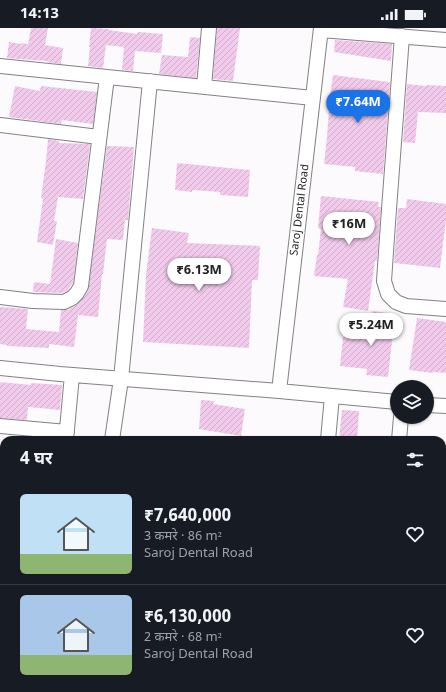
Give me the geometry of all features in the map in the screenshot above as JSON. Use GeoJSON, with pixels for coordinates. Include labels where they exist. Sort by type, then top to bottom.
{"type":"FeatureCollection","features":[{"type":"Feature","properties":{"kind":"street"},"geometry":{"type":"LineString","coordinates":[[204,87],[209,28]]}},
{"type":"Feature","properties":{"kind":"street"},"geometry":{"type":"LineString","coordinates":[[321,29],[446,40]]}},
{"type":"Feature","properties":{"kind":"street","name":"Saroj Dental Road"},"geometry":{"type":"LineString","coordinates":[[279,391],[321,29]]}},
{"type":"Feature","properties":{"kind":"street"},"geometry":{"type":"LineString","coordinates":[[402,36],[388,209],[384,281],[388,294],[396,302],[406,306],[446,309]]}},
{"type":"Feature","properties":{"kind":"street"},"geometry":{"type":"LineString","coordinates":[[0,66],[313,98]]}},
{"type":"Feature","properties":{"kind":"street"},"geometry":{"type":"LineString","coordinates":[[0,297],[33,301],[64,302],[72,298],[77,293],[80,286],[106,77]]}},
{"type":"Feature","properties":{"kind":"street"},"geometry":{"type":"LineString","coordinates":[[113,436],[121,379],[150,81]]}},
{"type":"Feature","properties":{"kind":"street"},"geometry":{"type":"LineString","coordinates":[[0,125],[99,137]]}},
{"type":"Feature","properties":{"kind":"street"},"geometry":{"type":"LineString","coordinates":[[0,368],[390,401]]}},
{"type":"Feature","properties":{"kind":"street"},"geometry":{"type":"LineString","coordinates":[[0,426],[66,436],[72,375]]}},
{"type":"Feature","properties":{"kind":"street"},"geometry":{"type":"LineString","coordinates":[[328,436],[332,396]]}},
{"type":"Feature","properties":{"kind":"street"},"geometry":{"type":"LineString","coordinates":[[434,405],[446,406]]}},
{"type":"Feature","properties":{"kind":"street"},"geometry":{"type":"LineString","coordinates":[[399,436],[400,424]]}},
{"type":"Feature","properties":{"kind":"building"},"geometry":{"type":"Polygon","coordinates":[[[31,28],[48,28],[45,45],[63,48],[61,64],[47,61],[7,58],[9,42],[28,44],[31,28]]]}},
{"type":"Feature","properties":{"kind":"building"},"geometry":{"type":"Polygon","coordinates":[[[91,28],[109,29],[137,34],[138,32],[163,34],[161,53],[135,51],[133,71],[122,70],[124,47],[106,45],[103,68],[88,66],[91,28]]]}},
{"type":"Feature","properties":{"kind":"building"},"geometry":{"type":"Polygon","coordinates":[[[217,28],[240,28],[233,81],[213,79],[217,28]]]}},
{"type":"Feature","properties":{"kind":"building"},"geometry":{"type":"Polygon","coordinates":[[[190,37],[200,38],[196,78],[159,74],[162,55],[188,57],[190,37]]]}},
{"type":"Feature","properties":{"kind":"building"},"geometry":{"type":"Polygon","coordinates":[[[335,40],[392,44],[391,61],[334,52],[335,40]]]}},
{"type":"Feature","properties":{"kind":"building"},"geometry":{"type":"Polygon","coordinates":[[[333,75],[390,83],[383,174],[355,171],[355,167],[324,164],[333,75]]]}},
{"type":"Feature","properties":{"kind":"building"},"geometry":{"type":"Polygon","coordinates":[[[407,84],[446,86],[446,113],[418,112],[415,143],[403,142],[407,84]]]}},
{"type":"Feature","properties":{"kind":"building"},"geometry":{"type":"Polygon","coordinates":[[[15,86],[40,91],[41,86],[97,92],[93,124],[62,120],[61,124],[9,117],[15,86]]]}},
{"type":"Feature","properties":{"kind":"building"},"geometry":{"type":"Polygon","coordinates":[[[48,139],[59,141],[59,143],[90,144],[83,199],[58,197],[54,221],[57,221],[53,245],[37,242],[43,199],[41,198],[48,139]]]}},
{"type":"Feature","properties":{"kind":"building"},"geometry":{"type":"Polygon","coordinates":[[[107,146],[134,147],[128,220],[125,220],[123,240],[107,239],[98,317],[78,315],[74,347],[49,344],[49,348],[7,346],[0,344],[0,307],[28,309],[26,329],[59,332],[61,310],[68,310],[78,304],[88,290],[107,146]]]}},
{"type":"Feature","properties":{"kind":"building"},"geometry":{"type":"Polygon","coordinates":[[[177,163],[250,170],[248,197],[220,195],[220,192],[192,190],[192,192],[175,190],[177,163]]]}},
{"type":"Feature","properties":{"kind":"building"},"geometry":{"type":"Polygon","coordinates":[[[321,196],[379,202],[378,207],[381,207],[377,261],[375,261],[368,311],[343,307],[348,279],[314,276],[321,229],[318,228],[321,196]]]}},
{"type":"Feature","properties":{"kind":"building"},"geometry":{"type":"Polygon","coordinates":[[[407,199],[446,204],[446,220],[440,268],[394,263],[398,208],[406,208],[407,199]]]}},
{"type":"Feature","properties":{"kind":"building"},"geometry":{"type":"Polygon","coordinates":[[[152,228],[189,233],[187,243],[260,246],[258,280],[252,280],[249,348],[143,342],[146,275],[152,228]]]}},
{"type":"Feature","properties":{"kind":"building"},"geometry":{"type":"Polygon","coordinates":[[[56,239],[78,243],[73,283],[67,291],[62,293],[33,292],[34,282],[50,284],[56,239]]]}},
{"type":"Feature","properties":{"kind":"building"},"geometry":{"type":"Polygon","coordinates":[[[372,311],[395,314],[388,377],[366,375],[367,369],[340,366],[343,337],[369,340],[372,311]]]}},
{"type":"Feature","properties":{"kind":"building"},"geometry":{"type":"Polygon","coordinates":[[[417,318],[446,322],[446,373],[409,370],[417,318]]]}},
{"type":"Feature","properties":{"kind":"building"},"geometry":{"type":"Polygon","coordinates":[[[0,382],[31,385],[31,383],[62,385],[60,410],[28,407],[27,420],[0,418],[0,382]]]}},
{"type":"Feature","properties":{"kind":"building"},"geometry":{"type":"Polygon","coordinates":[[[201,400],[214,401],[213,404],[245,409],[241,436],[199,429],[201,400]]]}},
{"type":"Feature","properties":{"kind":"building"},"geometry":{"type":"Polygon","coordinates":[[[342,410],[359,411],[357,436],[339,436],[342,410]]]}}]}
